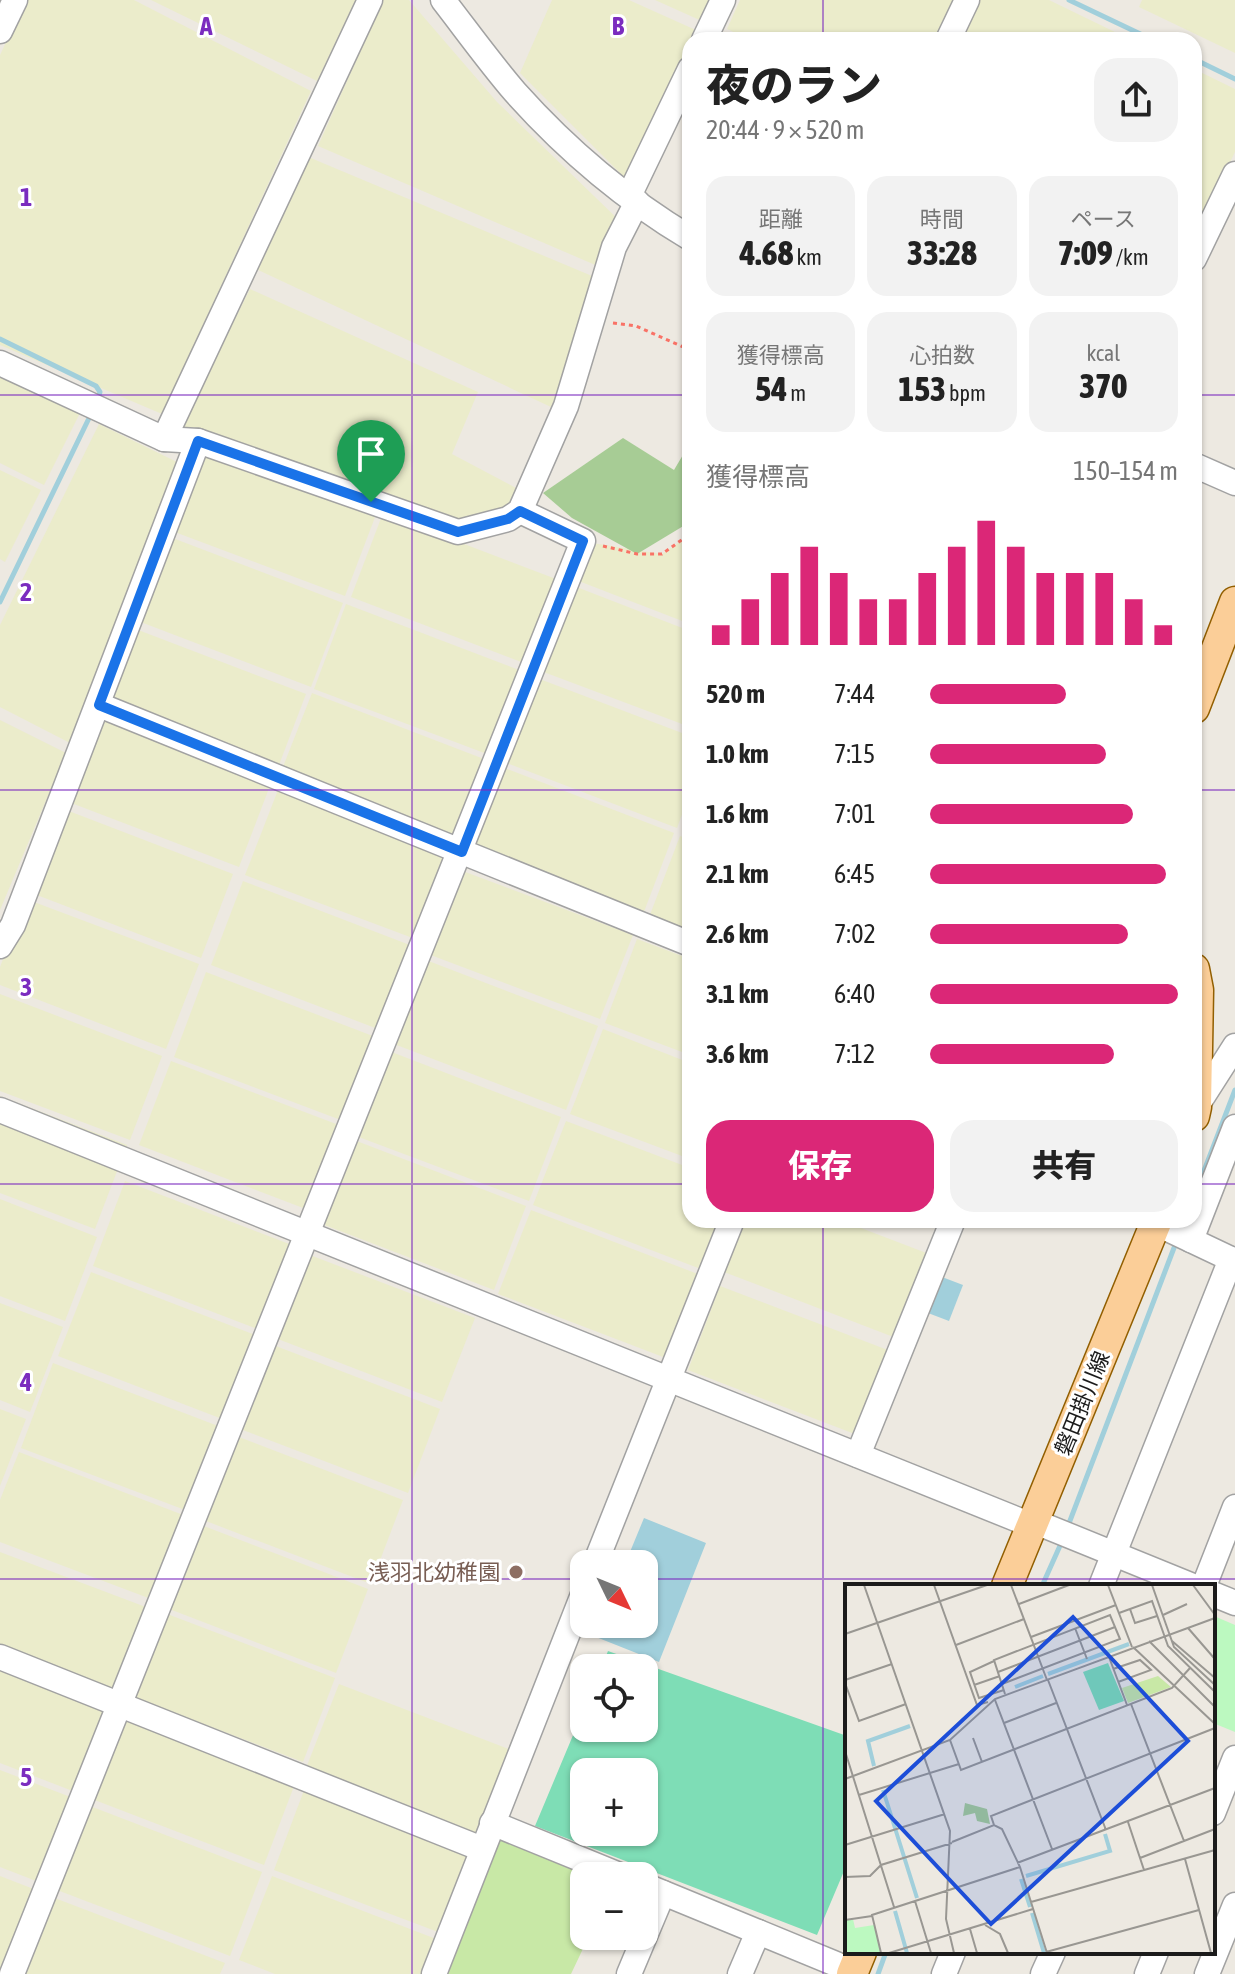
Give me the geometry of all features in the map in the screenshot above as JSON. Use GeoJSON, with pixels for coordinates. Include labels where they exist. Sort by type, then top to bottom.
{"type":"FeatureCollection","features":[{"type":"Feature","properties":{"kind":"main road"},"geometry":{"type":"LineString","coordinates":[[1202,685],[1235,602]]}},
{"type":"Feature","properties":{"kind":"main road","name":"磐田掛川線"},"geometry":{"type":"LineString","coordinates":[[1008,1584],[1154,1228]]}},
{"type":"Feature","properties":{"kind":"street"},"geometry":{"type":"LineString","coordinates":[[0,31],[15,0]]}},
{"type":"Feature","properties":{"kind":"street"},"geometry":{"type":"LineString","coordinates":[[164,439],[370,0]]}},
{"type":"Feature","properties":{"kind":"street"},"geometry":{"type":"LineString","coordinates":[[443,0],[514,91],[557,136],[633,199],[682,233]]}},
{"type":"Feature","properties":{"kind":"street"},"geometry":{"type":"LineString","coordinates":[[708,32],[723,0]]}},
{"type":"Feature","properties":{"kind":"street"},"geometry":{"type":"LineString","coordinates":[[952,32],[967,0]]}},
{"type":"Feature","properties":{"kind":"street"},"geometry":{"type":"LineString","coordinates":[[0,363],[164,439],[198,441],[458,532],[508,519],[520,511],[566,406],[614,247],[682,87]]}},
{"type":"Feature","properties":{"kind":"street"},"geometry":{"type":"LineString","coordinates":[[1202,242],[1235,174]]}},
{"type":"Feature","properties":{"kind":"street"},"geometry":{"type":"LineString","coordinates":[[0,946],[13,925],[198,441]]}},
{"type":"Feature","properties":{"kind":"street"},"geometry":{"type":"LineString","coordinates":[[1202,469],[1235,483]]}},
{"type":"Feature","properties":{"kind":"street"},"geometry":{"type":"LineString","coordinates":[[12,1974],[462,852],[583,541],[520,511]]}},
{"type":"Feature","properties":{"kind":"street"},"geometry":{"type":"LineString","coordinates":[[99,705],[682,941]]}},
{"type":"Feature","properties":{"kind":"street"},"geometry":{"type":"LineString","coordinates":[[1202,1100],[1235,1046]]}},
{"type":"Feature","properties":{"kind":"street"},"geometry":{"type":"LineString","coordinates":[[0,1110],[858,1455],[1188,1584]]}},
{"type":"Feature","properties":{"kind":"street"},"geometry":{"type":"LineString","coordinates":[[1202,1212],[1235,1127]]}},
{"type":"Feature","properties":{"kind":"street"},"geometry":{"type":"LineString","coordinates":[[601,1550],[729,1228]]}},
{"type":"Feature","properties":{"kind":"street"},"geometry":{"type":"LineString","coordinates":[[858,1455],[950,1228]]}},
{"type":"Feature","properties":{"kind":"street"},"geometry":{"type":"LineString","coordinates":[[1102,1584],[1233,1260],[1168,1228]]}},
{"type":"Feature","properties":{"kind":"street"},"geometry":{"type":"LineString","coordinates":[[1191,1240],[1196,1228]]}},
{"type":"Feature","properties":{"kind":"street"},"geometry":{"type":"LineString","coordinates":[[1205,1584],[1235,1507]]}},
{"type":"Feature","properties":{"kind":"street"},"geometry":{"type":"LineString","coordinates":[[1215,1595],[1235,1603]]}},
{"type":"Feature","properties":{"kind":"street"},"geometry":{"type":"LineString","coordinates":[[434,1974],[570,1627]]}},
{"type":"Feature","properties":{"kind":"street"},"geometry":{"type":"LineString","coordinates":[[0,1657],[482,1849]]}},
{"type":"Feature","properties":{"kind":"street"},"geometry":{"type":"LineString","coordinates":[[1215,1808],[1235,1758]]}},
{"type":"Feature","properties":{"kind":"street"},"geometry":{"type":"LineString","coordinates":[[492,1823],[588,1862]]}},
{"type":"Feature","properties":{"kind":"street"},"geometry":{"type":"LineString","coordinates":[[658,1891],[758,1932],[855,1966]]}},
{"type":"Feature","properties":{"kind":"street"},"geometry":{"type":"LineString","coordinates":[[1207,1974],[1235,1905]]}},
{"type":"Feature","properties":{"kind":"street"},"geometry":{"type":"LineString","coordinates":[[740,1974],[758,1932]]}},
{"type":"Feature","properties":{"kind":"street"},"geometry":{"type":"LineString","coordinates":[[629,1974],[636,1950]]}},
{"type":"Feature","properties":{"kind":"street"},"geometry":{"type":"LineString","coordinates":[[944,1974],[952,1954]]}},
{"type":"Feature","properties":{"kind":"street"},"geometry":{"type":"LineString","coordinates":[[1043,1974],[1052,1954]]}},
{"type":"Feature","properties":{"kind":"street"},"geometry":{"type":"LineString","coordinates":[[1147,1974],[1155,1954]]}},
{"type":"Feature","properties":{"kind":"path"},"geometry":{"type":"LineString","coordinates":[[590,328],[614,323],[636,326],[682,346]]}},
{"type":"Feature","properties":{"kind":"path"},"geometry":{"type":"LineString","coordinates":[[583,541],[637,554],[662,554],[682,540]]}},
{"type":"Feature","properties":{"kind":"green space"},"geometry":{"type":"Polygon","coordinates":[[[26,0],[134,0],[311,91],[162,414],[0,345],[0,55],[26,0]]]}},
{"type":"Feature","properties":{"kind":"green space"},"geometry":{"type":"Polygon","coordinates":[[[151,0],[356,0],[317,81],[151,0]]]}},
{"type":"Feature","properties":{"kind":"green space"},"geometry":{"type":"Polygon","coordinates":[[[383,0],[409,0],[497,102],[625,226],[607,270],[318,146],[383,0]]]}},
{"type":"Feature","properties":{"kind":"green space"},"geometry":{"type":"Polygon","coordinates":[[[552,0],[629,0],[698,31],[682,32],[682,67],[630,183],[520,73],[552,0]]]}},
{"type":"Feature","properties":{"kind":"green space"},"geometry":{"type":"Polygon","coordinates":[[[655,0],[714,0],[704,22],[655,0]]]}},
{"type":"Feature","properties":{"kind":"green space"},"geometry":{"type":"Polygon","coordinates":[[[740,0],[955,0],[941,32],[734,32],[727,29],[740,0]]]}},
{"type":"Feature","properties":{"kind":"green space"},"geometry":{"type":"Polygon","coordinates":[[[972,0],[1049,0],[1115,32],[957,32],[972,0]]]}},
{"type":"Feature","properties":{"kind":"green space"},"geometry":{"type":"Polygon","coordinates":[[[1142,0],[1235,0],[1235,53],[1202,37],[1202,32],[1191,32],[1139,7],[1142,0]]]}},
{"type":"Feature","properties":{"kind":"green space"},"geometry":{"type":"Polygon","coordinates":[[[1202,73],[1235,89],[1235,152],[1202,220],[1202,73]]]}},
{"type":"Feature","properties":{"kind":"green space"},"geometry":{"type":"Polygon","coordinates":[[[306,156],[604,281],[551,407],[256,269],[306,156]]]}},
{"type":"Feature","properties":{"kind":"green space"},"geometry":{"type":"Polygon","coordinates":[[[250,289],[478,392],[452,454],[516,488],[520,511],[458,532],[180,428],[250,289]]]}},
{"type":"Feature","properties":{"kind":"green space"},"geometry":{"type":"Polygon","coordinates":[[[0,374],[80,413],[44,485],[0,463],[0,374]]]}},
{"type":"Feature","properties":{"kind":"green space"},"geometry":{"type":"Polygon","coordinates":[[[99,424],[179,463],[70,743],[0,707],[0,625],[99,424]]]}},
{"type":"Feature","properties":{"kind":"green space"},"geometry":{"type":"Polygon","coordinates":[[[623,438],[674,470],[682,456],[682,527],[637,554],[572,518],[543,493],[623,438]]]}},
{"type":"Feature","properties":{"kind":"green space"},"geometry":{"type":"Polygon","coordinates":[[[205,446],[377,512],[345,596],[172,531],[205,446]]]}},
{"type":"Feature","properties":{"kind":"green space"},"geometry":{"type":"Polygon","coordinates":[[[0,470],[41,490],[5,562],[0,559],[0,470]]]}},
{"type":"Feature","properties":{"kind":"green space"},"geometry":{"type":"Polygon","coordinates":[[[383,513],[556,579],[524,663],[351,597],[383,513]]]}},
{"type":"Feature","properties":{"kind":"green space"},"geometry":{"type":"Polygon","coordinates":[[[170,537],[343,603],[311,687],[138,621],[170,537]]]}},
{"type":"Feature","properties":{"kind":"green space"},"geometry":{"type":"Polygon","coordinates":[[[682,540],[682,621],[576,580],[592,543],[662,554],[682,540]]]}},
{"type":"Feature","properties":{"kind":"green space"},"geometry":{"type":"Polygon","coordinates":[[[574,586],[682,628],[682,724],[541,671],[574,586]]]}},
{"type":"Feature","properties":{"kind":"green space"},"geometry":{"type":"Polygon","coordinates":[[[346,604],[519,670],[487,754],[314,689],[346,604]]]}},
{"type":"Feature","properties":{"kind":"green space"},"geometry":{"type":"Polygon","coordinates":[[[133,628],[306,694],[274,778],[101,713],[133,628]]]}},
{"type":"Feature","properties":{"kind":"green space"},"geometry":{"type":"Polygon","coordinates":[[[537,678],[682,733],[682,815],[677,828],[504,762],[537,678]]]}},
{"type":"Feature","properties":{"kind":"green space"},"geometry":{"type":"Polygon","coordinates":[[[312,693],[484,759],[452,843],[279,777],[312,693]]]}},
{"type":"Feature","properties":{"kind":"green space"},"geometry":{"type":"Polygon","coordinates":[[[98,717],[271,783],[239,867],[66,801],[98,717]]]}},
{"type":"Feature","properties":{"kind":"green space"},"geometry":{"type":"Polygon","coordinates":[[[0,720],[66,753],[0,910],[0,720]]]}},
{"type":"Feature","properties":{"kind":"green space"},"geometry":{"type":"Polygon","coordinates":[[[502,767],[674,833],[642,917],[469,851],[502,767]]]}},
{"type":"Feature","properties":{"kind":"green space"},"geometry":{"type":"Polygon","coordinates":[[[278,790],[450,856],[418,940],[245,875],[278,790]]]}},
{"type":"Feature","properties":{"kind":"green space"},"geometry":{"type":"Polygon","coordinates":[[[61,808],[233,874],[201,958],[29,892],[61,808]]]}},
{"type":"Feature","properties":{"kind":"green space"},"geometry":{"type":"Polygon","coordinates":[[[680,836],[682,934],[648,920],[680,836]]]}},
{"type":"Feature","properties":{"kind":"green space"},"geometry":{"type":"Polygon","coordinates":[[[460,870],[633,935],[600,1019],[428,954],[460,870]]]}},
{"type":"Feature","properties":{"kind":"green space"},"geometry":{"type":"Polygon","coordinates":[[[243,881],[415,947],[383,1031],[211,965],[243,881]]]}},
{"type":"Feature","properties":{"kind":"green space"},"geometry":{"type":"Polygon","coordinates":[[[26,899],[199,964],[166,1049],[0,985],[0,967],[26,899]]]}},
{"type":"Feature","properties":{"kind":"green space"},"geometry":{"type":"Polygon","coordinates":[[[637,939],[682,956],[682,1052],[605,1023],[637,939]]]}},
{"type":"Feature","properties":{"kind":"green space"},"geometry":{"type":"Polygon","coordinates":[[[426,960],[598,1026],[566,1110],[394,1044],[426,960]]]}},
{"type":"Feature","properties":{"kind":"green space"},"geometry":{"type":"Polygon","coordinates":[[[206,972],[378,1038],[346,1122],[174,1057],[206,972]]]}},
{"type":"Feature","properties":{"kind":"green space"},"geometry":{"type":"Polygon","coordinates":[[[0,994],[162,1056],[130,1140],[0,1091],[0,994]]]}},
{"type":"Feature","properties":{"kind":"green space"},"geometry":{"type":"Polygon","coordinates":[[[603,1029],[682,1060],[682,1156],[570,1114],[603,1029]]]}},
{"type":"Feature","properties":{"kind":"green space"},"geometry":{"type":"Polygon","coordinates":[[[389,1051],[561,1117],[529,1201],[356,1136],[389,1051]]]}},
{"type":"Feature","properties":{"kind":"green space"},"geometry":{"type":"Polygon","coordinates":[[[171,1061],[344,1127],[311,1211],[139,1145],[171,1061]]]}},
{"type":"Feature","properties":{"kind":"green space"},"geometry":{"type":"Polygon","coordinates":[[[0,1096],[127,1145],[95,1229],[0,1193],[0,1096]]]}},
{"type":"Feature","properties":{"kind":"green space"},"geometry":{"type":"Polygon","coordinates":[[[566,1121],[682,1165],[682,1228],[722,1228],[706,1271],[533,1205],[566,1121]]]}},
{"type":"Feature","properties":{"kind":"green space"},"geometry":{"type":"Polygon","coordinates":[[[354,1140],[526,1206],[494,1290],[322,1224],[354,1140]]]}},
{"type":"Feature","properties":{"kind":"green space"},"geometry":{"type":"Polygon","coordinates":[[[125,1181],[297,1247],[265,1332],[93,1266],[125,1181]]]}},
{"type":"Feature","properties":{"kind":"green space"},"geometry":{"type":"Polygon","coordinates":[[[0,1199],[97,1237],[65,1321],[0,1296],[0,1199]]]}},
{"type":"Feature","properties":{"kind":"green space"},"geometry":{"type":"Polygon","coordinates":[[[531,1210],[703,1276],[671,1360],[498,1294],[531,1210]]]}},
{"type":"Feature","properties":{"kind":"green space"},"geometry":{"type":"Polygon","coordinates":[[[741,1228],[861,1228],[929,1254],[896,1338],[724,1272],[741,1228]]]}},
{"type":"Feature","properties":{"kind":"green space"},"geometry":{"type":"Polygon","coordinates":[[[302,1252],[475,1318],[442,1402],[270,1336],[302,1252]]]}},
{"type":"Feature","properties":{"kind":"green space"},"geometry":{"type":"Polygon","coordinates":[[[91,1272],[263,1338],[230,1422],[58,1356],[91,1272]]]}},
{"type":"Feature","properties":{"kind":"green space"},"geometry":{"type":"Polygon","coordinates":[[[720,1286],[893,1352],[860,1436],[688,1370],[720,1286]]]}},
{"type":"Feature","properties":{"kind":"green space"},"geometry":{"type":"Polygon","coordinates":[[[0,1303],[63,1327],[30,1412],[0,1400],[0,1303]]]}},
{"type":"Feature","properties":{"kind":"green space"},"geometry":{"type":"Polygon","coordinates":[[[268,1343],[440,1409],[408,1493],[235,1427],[268,1343]]]}},
{"type":"Feature","properties":{"kind":"green space"},"geometry":{"type":"Polygon","coordinates":[[[53,1363],[226,1429],[193,1513],[21,1448],[53,1363]]]}},
{"type":"Feature","properties":{"kind":"green space"},"geometry":{"type":"Polygon","coordinates":[[[0,1409],[26,1419],[0,1486],[0,1409]]]}},
{"type":"Feature","properties":{"kind":"green space"},"geometry":{"type":"Polygon","coordinates":[[[231,1434],[403,1500],[371,1584],[198,1518],[231,1434]]]}},
{"type":"Feature","properties":{"kind":"green space"},"geometry":{"type":"Polygon","coordinates":[[[19,1452],[191,1518],[159,1602],[0,1542],[0,1500],[19,1452]]]}},
{"type":"Feature","properties":{"kind":"green space"},"geometry":{"type":"Polygon","coordinates":[[[196,1523],[368,1589],[336,1673],[164,1607],[196,1523]]]}},
{"type":"Feature","properties":{"kind":"green space"},"geometry":{"type":"Polygon","coordinates":[[[0,1552],[159,1612],[126,1696],[0,1648],[0,1552]]]}},
{"type":"Feature","properties":{"kind":"green space"},"geometry":{"type":"Polygon","coordinates":[[[162,1612],[335,1678],[303,1762],[130,1696],[162,1612]]]}},
{"type":"Feature","properties":{"kind":"green space"},"geometry":{"type":"Polygon","coordinates":[[[1215,1616],[1235,1625],[1235,1732],[1215,1724],[1215,1616]]]}},
{"type":"Feature","properties":{"kind":"green space"},"geometry":{"type":"Polygon","coordinates":[[[0,1667],[116,1711],[83,1795],[0,1763],[0,1667]]]}},
{"type":"Feature","properties":{"kind":"green space"},"geometry":{"type":"Polygon","coordinates":[[[658,1669],[845,1735],[845,1869],[817,1935],[658,1874],[658,1862],[628,1862],[587,1846],[658,1846],[658,1758],[570,1758],[570,1840],[535,1826],[570,1742],[658,1742],[658,1669]]]}},
{"type":"Feature","properties":{"kind":"green space"},"geometry":{"type":"Polygon","coordinates":[[[339,1684],[511,1750],[479,1834],[306,1768],[339,1684]]]}},
{"type":"Feature","properties":{"kind":"green space"},"geometry":{"type":"Polygon","coordinates":[[[124,1715],[296,1781],[264,1865],[92,1799],[124,1715]]]}},
{"type":"Feature","properties":{"kind":"green space"},"geometry":{"type":"Polygon","coordinates":[[[0,1770],[81,1801],[49,1886],[0,1867],[0,1770]]]}},
{"type":"Feature","properties":{"kind":"green space"},"geometry":{"type":"Polygon","coordinates":[[[306,1785],[479,1851],[446,1935],[274,1870],[306,1785]]]}},
{"type":"Feature","properties":{"kind":"green space"},"geometry":{"type":"Polygon","coordinates":[[[90,1806],[262,1872],[230,1956],[57,1890],[90,1806]]]}},
{"type":"Feature","properties":{"kind":"green space"},"geometry":{"type":"Polygon","coordinates":[[[500,1838],[570,1865],[570,1950],[582,1950],[571,1974],[445,1974],[500,1838]]]}},
{"type":"Feature","properties":{"kind":"green space"},"geometry":{"type":"Polygon","coordinates":[[[0,1876],[44,1893],[4,1974],[0,1973],[0,1876]]]}},
{"type":"Feature","properties":{"kind":"green space"},"geometry":{"type":"Polygon","coordinates":[[[272,1876],[444,1942],[432,1974],[275,1974],[239,1960],[272,1876]]]}},
{"type":"Feature","properties":{"kind":"green space"},"geometry":{"type":"Polygon","coordinates":[[[52,1897],[225,1963],[220,1974],[23,1974],[52,1897]]]}},
{"type":"Feature","properties":{"kind":"water"},"geometry":{"type":"Polygon","coordinates":[[[942,1277],[963,1285],[949,1321],[928,1313],[942,1277]]]}},
{"type":"Feature","properties":{"kind":"water"},"geometry":{"type":"Polygon","coordinates":[[[644,1518],[706,1543],[659,1662],[658,1654],[639,1654],[599,1638],[658,1638],[658,1550],[631,1550],[644,1518]]]}},
{"type":"Feature","properties":{"kind":"waterway"},"geometry":{"type":"LineString","coordinates":[[1069,0],[1136,32]]}},
{"type":"Feature","properties":{"kind":"waterway"},"geometry":{"type":"LineString","coordinates":[[1202,63],[1235,79]]}},
{"type":"Feature","properties":{"kind":"waterway"},"geometry":{"type":"LineString","coordinates":[[0,339],[96,386],[100,392],[98,399]]}},
{"type":"Feature","properties":{"kind":"waterway"},"geometry":{"type":"LineString","coordinates":[[0,602],[92,412]]}},
{"type":"Feature","properties":{"kind":"waterway"},"geometry":{"type":"LineString","coordinates":[[1202,1176],[1235,1090]]}},
{"type":"Feature","properties":{"kind":"waterway"},"geometry":{"type":"LineString","coordinates":[[1068,1526],[1177,1240]]}},
{"type":"Feature","properties":{"kind":"waterway"},"geometry":{"type":"LineString","coordinates":[[1043,1584],[1063,1539]]}},
{"type":"Feature","properties":{"kind":"waterway"},"geometry":{"type":"LineString","coordinates":[[878,1974],[885,1954]]}},
{"type":"Feature","properties":{"kind":"place","name":"浅羽北幼稚園"},"geometry":{"type":"Point","coordinates":[516,1572]}},
{"type":"Feature","properties":{"kind":"route"},"geometry":{"type":"LineString","coordinates":[[198,441],[371,502],[458,532],[508,519],[520,511],[583,541],[462,852],[99,705],[198,441]]}}]}
